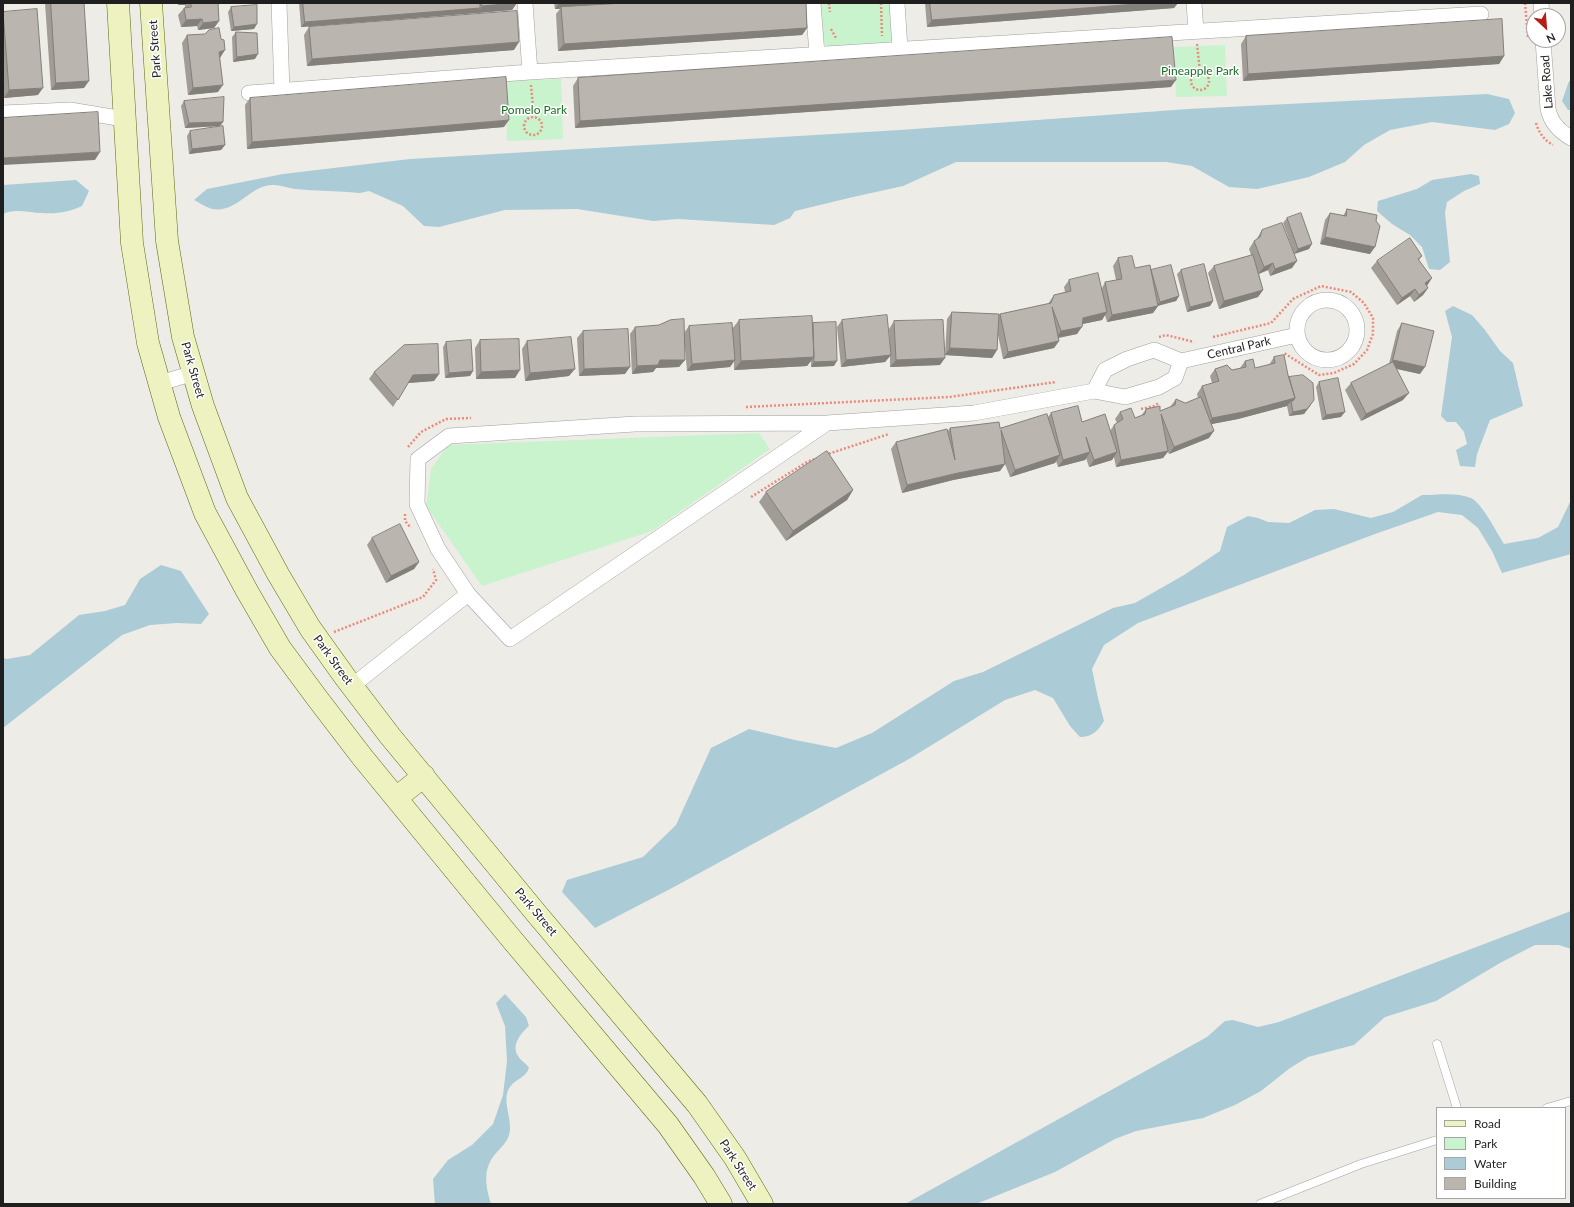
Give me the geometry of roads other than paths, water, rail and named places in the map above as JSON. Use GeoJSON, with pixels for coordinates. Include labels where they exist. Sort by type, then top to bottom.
{"type":"FeatureCollection","features":[{"type":"Feature","properties":{"kind":"street"},"geometry":{"type":"LineString","coordinates":[[118,3],[132,243],[148,343],[169,417],[205,513],[280,648],[317,698],[396,798],[514,942],[668,1125],[704,1176],[721,1204]]}},
{"type":"Feature","properties":{"kind":"street","name":"Park Street"},"geometry":{"type":"LineString","coordinates":[[151,3],[167,241],[183,337],[203,406],[237,498],[278,574],[310,628],[352,686],[536,913],[697,1104],[735,1158],[762,1204]]}},
{"type":"Feature","properties":{"kind":"street"},"geometry":{"type":"LineString","coordinates":[[279,3],[282,91]]}},
{"type":"Feature","properties":{"kind":"street"},"geometry":{"type":"LineString","coordinates":[[525,3],[530,72]]}},
{"type":"Feature","properties":{"kind":"street"},"geometry":{"type":"LineString","coordinates":[[813,3],[817,54]]}},
{"type":"Feature","properties":{"kind":"street"},"geometry":{"type":"LineString","coordinates":[[897,3],[900,49]]}},
{"type":"Feature","properties":{"kind":"street"},"geometry":{"type":"LineString","coordinates":[[1194,3],[1196,31]]}},
{"type":"Feature","properties":{"kind":"street"},"geometry":{"type":"LineString","coordinates":[[249,93],[530,72],[1196,31],[1435,10],[1481,14]]}},
{"type":"Feature","properties":{"kind":"street","name":"Lake Road"},"geometry":{"type":"LineString","coordinates":[[1544,48],[1548,109],[1551,120],[1563,133],[1571,138]]}},
{"type":"Feature","properties":{"kind":"street"},"geometry":{"type":"LineString","coordinates":[[3,113],[70,110],[124,119]]}},
{"type":"Feature","properties":{"kind":"street","name":"Central Park"},"geometry":{"type":"LineString","coordinates":[[1181,361],[1297,335]]}},
{"type":"Feature","properties":{"kind":"street"},"geometry":{"type":"LineString","coordinates":[[827,423],[510,639],[468,594],[438,549],[417,504],[418,459],[449,436],[635,424],[827,423],[974,413],[1094,391],[1125,397],[1159,387],[1175,378],[1181,361],[1154,350],[1127,359],[1105,370],[1094,391]]}},
{"type":"Feature","properties":{"kind":"street"},"geometry":{"type":"LineString","coordinates":[[160,383],[194,373]]}},
{"type":"Feature","properties":{"kind":"street"},"geometry":{"type":"LineString","coordinates":[[352,686],[468,594]]}},
{"type":"Feature","properties":{"kind":"street"},"geometry":{"type":"LineString","coordinates":[[396,798],[424,776]]}},
{"type":"Feature","properties":{"kind":"lane"},"geometry":{"type":"LineString","coordinates":[[1438,1044],[1457,1107]]}},
{"type":"Feature","properties":{"kind":"lane"},"geometry":{"type":"LineString","coordinates":[[1550,1107],[1571,1101]]}},
{"type":"Feature","properties":{"kind":"lane"},"geometry":{"type":"LineString","coordinates":[[1260,1204],[1361,1164],[1436,1140]]}},
{"type":"Feature","properties":{"kind":"water"},"geometry":{"type":"Polygon","coordinates":[[[1569,81],[1571,81],[1571,110],[1568,110],[1562,101],[1569,81]]]}},
{"type":"Feature","properties":{"kind":"water"},"geometry":{"type":"Polygon","coordinates":[[[1487,94],[1509,99],[1515,113],[1509,124],[1495,130],[1432,122],[1390,130],[1364,145],[1345,162],[1309,177],[1257,189],[1229,187],[1192,166],[1166,162],[956,162],[903,186],[795,211],[790,218],[774,225],[678,219],[653,221],[577,209],[505,210],[439,227],[424,226],[403,206],[369,191],[360,193],[295,189],[279,185],[266,186],[258,189],[230,207],[222,209],[206,207],[194,200],[207,189],[283,174],[410,159],[900,130],[1188,109],[1487,94]]]}},
{"type":"Feature","properties":{"kind":"water"},"geometry":{"type":"Polygon","coordinates":[[[1471,174],[1479,176],[1480,184],[1464,191],[1447,202],[1445,213],[1450,262],[1440,270],[1429,269],[1422,247],[1410,235],[1392,224],[1377,211],[1378,201],[1417,189],[1432,180],[1471,174]]]}},
{"type":"Feature","properties":{"kind":"water"},"geometry":{"type":"Polygon","coordinates":[[[76,180],[89,191],[82,206],[58,213],[12,211],[3,214],[3,185],[76,180]]]}},
{"type":"Feature","properties":{"kind":"water"},"geometry":{"type":"Polygon","coordinates":[[[1453,306],[1472,315],[1500,351],[1513,363],[1523,406],[1490,420],[1477,454],[1475,467],[1460,466],[1456,450],[1467,444],[1464,432],[1456,422],[1447,422],[1441,416],[1452,337],[1445,311],[1453,306]]]}},
{"type":"Feature","properties":{"kind":"water"},"geometry":{"type":"Polygon","coordinates":[[[1453,494],[1471,498],[1480,506],[1504,544],[1538,538],[1558,527],[1571,500],[1571,554],[1502,573],[1492,551],[1478,528],[1462,515],[1438,512],[1375,534],[1138,623],[1104,645],[1092,669],[1104,721],[1091,735],[1080,737],[1070,726],[1053,698],[1035,690],[1005,700],[909,759],[672,888],[595,928],[562,892],[567,880],[643,857],[676,825],[711,748],[749,729],[836,748],[872,733],[954,681],[983,672],[1113,608],[1135,603],[1184,575],[1220,551],[1227,527],[1248,516],[1268,522],[1289,523],[1315,510],[1334,509],[1371,518],[1393,512],[1422,495],[1453,494]]]}},
{"type":"Feature","properties":{"kind":"water"},"geometry":{"type":"Polygon","coordinates":[[[161,565],[181,571],[209,614],[201,624],[177,623],[150,625],[122,635],[3,728],[3,658],[7,659],[30,655],[79,615],[105,611],[125,605],[140,579],[161,565]]]}},
{"type":"Feature","properties":{"kind":"water"},"geometry":{"type":"Polygon","coordinates":[[[1571,911],[1571,949],[1559,945],[1535,945],[1500,963],[1436,1001],[1385,1017],[1354,1045],[1308,1057],[1290,1068],[1261,1091],[1235,1105],[1203,1118],[1136,1131],[1115,1139],[1055,1172],[976,1204],[905,1204],[1207,1037],[1225,1021],[1233,1020],[1258,1027],[1279,1022],[1571,911]]]}},
{"type":"Feature","properties":{"kind":"water"},"geometry":{"type":"Polygon","coordinates":[[[505,994],[526,1017],[529,1026],[520,1036],[516,1044],[516,1052],[529,1068],[525,1074],[512,1084],[508,1091],[506,1101],[510,1121],[510,1132],[506,1142],[490,1162],[486,1178],[491,1204],[435,1204],[433,1179],[448,1160],[472,1145],[493,1124],[503,1095],[507,1061],[505,1026],[496,1003],[505,994]]]}},
{"type":"Feature","properties":{"kind":"park label","name":"Pineapple Park"},"geometry":{"type":"Point","coordinates":[1200,71]}},
{"type":"Feature","properties":{"kind":"park label","name":"Pomelo Park"},"geometry":{"type":"Point","coordinates":[534,110]}}]}
